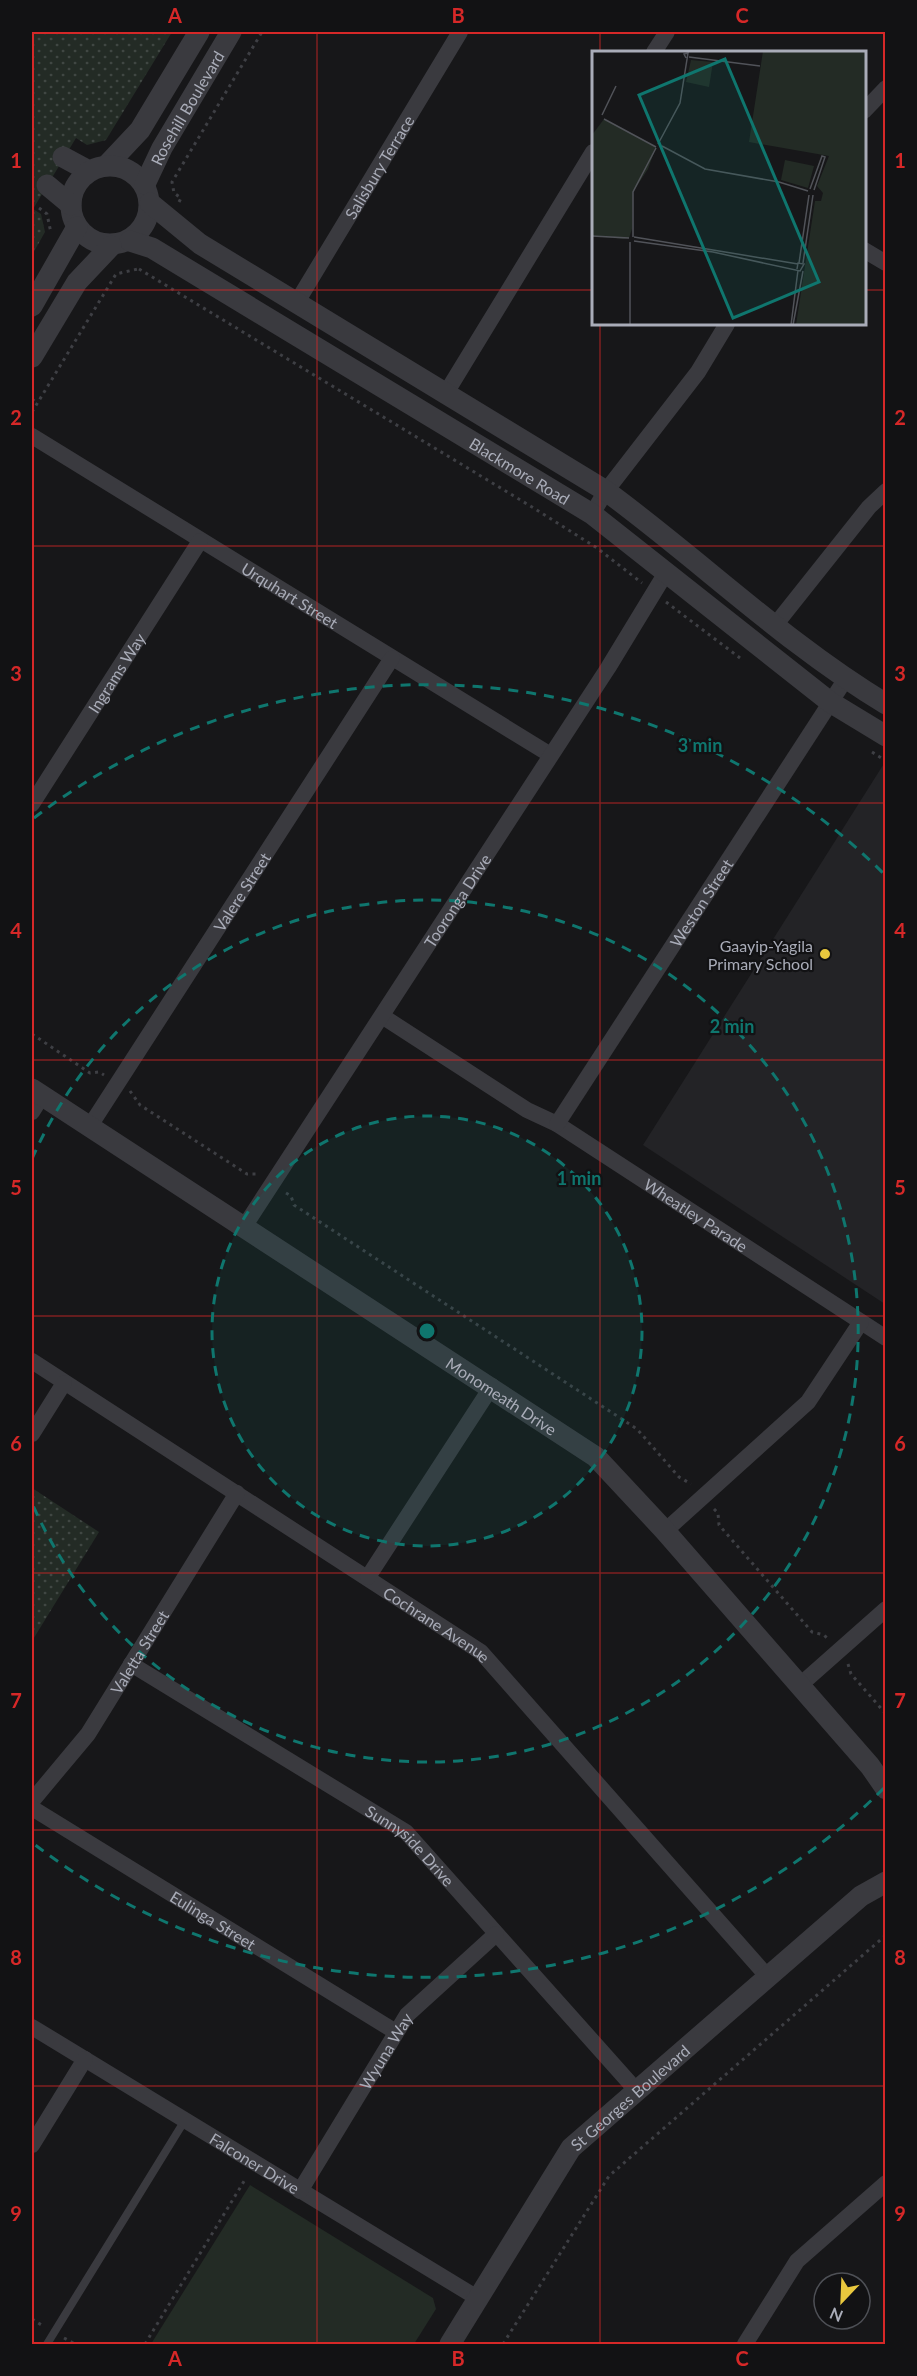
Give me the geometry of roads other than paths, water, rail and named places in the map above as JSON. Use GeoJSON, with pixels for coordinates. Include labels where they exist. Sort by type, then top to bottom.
{"type":"FeatureCollection","features":[{"type":"Feature","properties":{"kind":"street","name":"Rosehill Boulevard"},"geometry":{"type":"LineString","coordinates":[[98,167],[140,130],[199,32]]}},
{"type":"Feature","properties":{"kind":"street","name":"Rosehill Boulevard"},"geometry":{"type":"LineString","coordinates":[[147,193],[162,148],[231,32]]}},
{"type":"Feature","properties":{"kind":"street","name":"Salisbury Terrace"},"geometry":{"type":"LineString","coordinates":[[297,302],[460,32]]}},
{"type":"Feature","properties":{"kind":"street"},"geometry":{"type":"LineString","coordinates":[[655,51],[667,32]]}},
{"type":"Feature","properties":{"kind":"street"},"geometry":{"type":"LineString","coordinates":[[866,109],[885,88]]}},
{"type":"Feature","properties":{"kind":"street"},"geometry":{"type":"LineString","coordinates":[[446,393],[592,154]]}},
{"type":"Feature","properties":{"kind":"street"},"geometry":{"type":"LineString","coordinates":[[32,357],[77,282],[143,224],[147,193],[135,174],[63,157]]}},
{"type":"Feature","properties":{"kind":"street"},"geometry":{"type":"LineString","coordinates":[[98,167],[80,182],[71,205],[71,217],[77,227],[99,243],[121,243]]}},
{"type":"Feature","properties":{"kind":"street"},"geometry":{"type":"LineString","coordinates":[[47,185],[71,205]]}},
{"type":"Feature","properties":{"kind":"street","name":"Blackmore Road"},"geometry":{"type":"LineString","coordinates":[[147,193],[200,244],[606,491],[660,531],[845,680],[885,704]]}},
{"type":"Feature","properties":{"kind":"street"},"geometry":{"type":"LineString","coordinates":[[32,306],[77,227]]}},
{"type":"Feature","properties":{"kind":"street","name":"Blackmore Road"},"geometry":{"type":"LineString","coordinates":[[121,243],[162,254],[592,514],[830,702],[885,736]]}},
{"type":"Feature","properties":{"kind":"street"},"geometry":{"type":"LineString","coordinates":[[866,251],[885,263]]}},
{"type":"Feature","properties":{"kind":"street"},"geometry":{"type":"LineString","coordinates":[[592,514],[606,491],[698,372],[726,326]]}},
{"type":"Feature","properties":{"kind":"street","name":"Urquhart Street"},"geometry":{"type":"LineString","coordinates":[[32,436],[549,754]]}},
{"type":"Feature","properties":{"kind":"street"},"geometry":{"type":"LineString","coordinates":[[776,624],[869,507],[885,491]]}},
{"type":"Feature","properties":{"kind":"street","name":"Ingrams Way"},"geometry":{"type":"LineString","coordinates":[[32,804],[200,541]]}},
{"type":"Feature","properties":{"kind":"street","name":"Tooronga Drive"},"geometry":{"type":"LineString","coordinates":[[244,1227],[549,754],[608,668],[666,571]]}},
{"type":"Feature","properties":{"kind":"street","name":"Valere Street"},"geometry":{"type":"LineString","coordinates":[[90,1126],[392,658]]}},
{"type":"Feature","properties":{"kind":"street","name":"Weston Street"},"geometry":{"type":"LineString","coordinates":[[557,1124],[845,680]]}},
{"type":"Feature","properties":{"kind":"street","name":"Wheatley Parade"},"geometry":{"type":"LineString","coordinates":[[382,1016],[527,1110],[557,1124],[885,1338]]}},
{"type":"Feature","properties":{"kind":"street","name":"Monomeath Drive"},"geometry":{"type":"LineString","coordinates":[[35,1099],[90,1126],[492,1386],[596,1457],[665,1531],[799,1686],[878,1772],[885,1790]]}},
{"type":"Feature","properties":{"kind":"street"},"geometry":{"type":"LineString","coordinates":[[665,1531],[808,1402],[861,1322]]}},
{"type":"Feature","properties":{"kind":"street","name":"Cochrane Avenue"},"geometry":{"type":"LineString","coordinates":[[32,1361],[368,1577],[489,1660],[767,1976]]}},
{"type":"Feature","properties":{"kind":"street"},"geometry":{"type":"LineString","coordinates":[[32,1434],[64,1383]]}},
{"type":"Feature","properties":{"kind":"street"},"geometry":{"type":"LineString","coordinates":[[368,1577],[492,1386]]}},
{"type":"Feature","properties":{"kind":"street","name":"Valetta Street"},"geometry":{"type":"LineString","coordinates":[[32,1801],[88,1734],[237,1493]]}},
{"type":"Feature","properties":{"kind":"street"},"geometry":{"type":"LineString","coordinates":[[799,1686],[885,1609]]}},
{"type":"Feature","properties":{"kind":"street","name":"Sunnyside Drive"},"geometry":{"type":"LineString","coordinates":[[131,1664],[406,1832],[636,2090]]}},
{"type":"Feature","properties":{"kind":"street","name":"Eulinga Street"},"geometry":{"type":"LineString","coordinates":[[32,1808],[396,2032]]}},
{"type":"Feature","properties":{"kind":"street","name":"St Georges Boulevard"},"geometry":{"type":"LineString","coordinates":[[861,1896],[885,1866]]}},
{"type":"Feature","properties":{"kind":"street","name":"St Georges Boulevard"},"geometry":{"type":"LineString","coordinates":[[450,2344],[571,2148],[861,1896],[885,1882]]}},
{"type":"Feature","properties":{"kind":"street","name":"Wyuna Way"},"geometry":{"type":"LineString","coordinates":[[300,2191],[407,2015],[496,1934]]}},
{"type":"Feature","properties":{"kind":"street","name":"Falconer Drive"},"geometry":{"type":"LineString","coordinates":[[32,2027],[479,2299]]}},
{"type":"Feature","properties":{"kind":"street"},"geometry":{"type":"LineString","coordinates":[[32,2145],[85,2059]]}},
{"type":"Feature","properties":{"kind":"street"},"geometry":{"type":"LineString","coordinates":[[746,2344],[797,2261],[885,2183]]}},
{"type":"Feature","properties":{"kind":"lane"},"geometry":{"type":"LineString","coordinates":[[47,2344],[185,2120]]}},
{"type":"Feature","properties":{"kind":"place","name":"Gaayip-Yagila Primary School"},"geometry":{"type":"Point","coordinates":[825,954]}}]}
